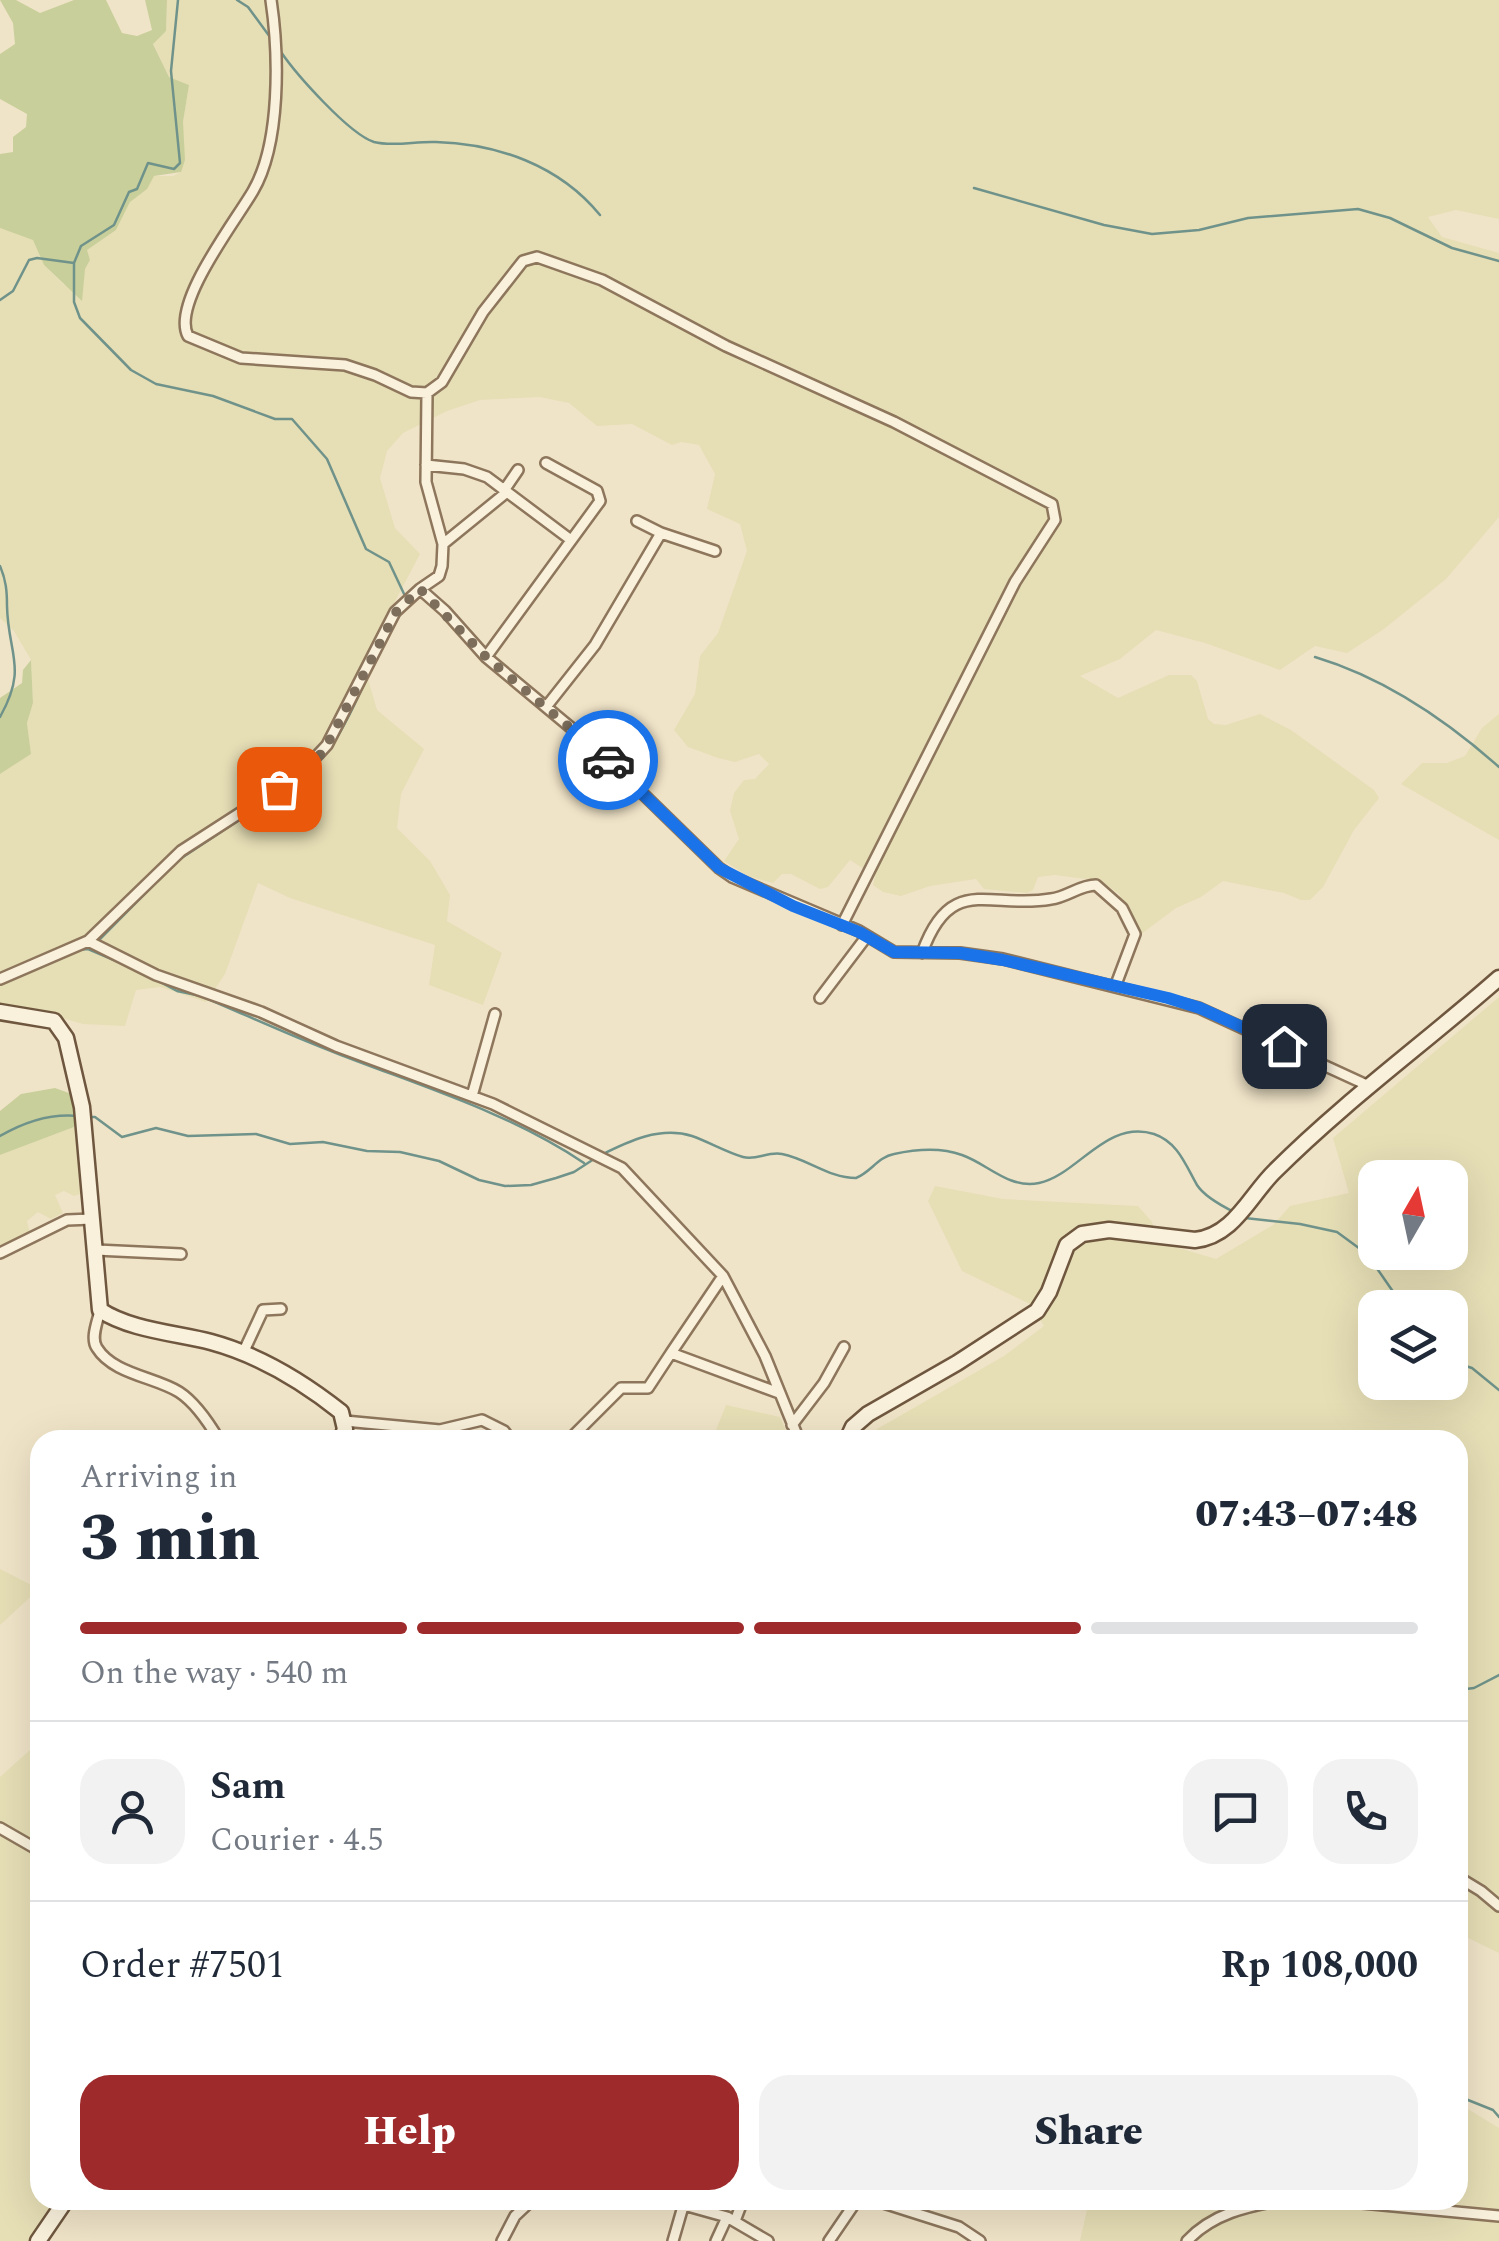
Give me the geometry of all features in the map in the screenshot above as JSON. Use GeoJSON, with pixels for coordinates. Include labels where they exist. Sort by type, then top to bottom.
{"type":"FeatureCollection","features":[{"type":"Feature","properties":{"kind":"main road"},"geometry":{"type":"LineString","coordinates":[[851,1430],[868,1414],[957,1363],[1037,1310],[1049,1292],[1067,1246],[1082,1234],[1109,1230],[1195,1240],[1209,1237],[1230,1223],[1272,1174],[1369,1086],[1499,978]]}},
{"type":"Feature","properties":{"kind":"main road"},"geometry":{"type":"LineString","coordinates":[[0,1012],[58,1024],[66,1038],[82,1107],[96,1250],[96,1300],[100,1310],[119,1320],[244,1352],[341,1412],[346,1421],[344,1430]]}},
{"type":"Feature","properties":{"kind":"main road"},"geometry":{"type":"LineString","coordinates":[[38,2241],[59,2210]]}},
{"type":"Feature","properties":{"kind":"street"},"geometry":{"type":"LineString","coordinates":[[271,0],[276,46],[266,162],[257,186],[194,286],[186,305],[184,330],[188,336],[240,358],[345,365],[411,392],[427,393],[442,382],[483,312],[524,261],[536,257],[602,280],[726,346],[909,430],[1052,504],[1055,520],[1015,582],[842,925]]}},
{"type":"Feature","properties":{"kind":"street"},"geometry":{"type":"LineString","coordinates":[[0,979],[88,941],[181,851],[259,803],[315,762],[405,600],[439,576],[443,544],[428,494],[427,393]]}},
{"type":"Feature","properties":{"kind":"street"},"geometry":{"type":"LineString","coordinates":[[486,657],[596,507],[600,494],[546,462]]}},
{"type":"Feature","properties":{"kind":"street"},"geometry":{"type":"LineString","coordinates":[[426,465],[478,472],[571,540]]}},
{"type":"Feature","properties":{"kind":"street"},"geometry":{"type":"LineString","coordinates":[[443,544],[506,490],[518,470]]}},
{"type":"Feature","properties":{"kind":"street"},"geometry":{"type":"LineString","coordinates":[[638,522],[715,551]]}},
{"type":"Feature","properties":{"kind":"street"},"geometry":{"type":"LineString","coordinates":[[546,706],[596,646],[661,533]]}},
{"type":"Feature","properties":{"kind":"street"},"geometry":{"type":"LineString","coordinates":[[420,589],[486,657],[598,751],[719,868],[894,952],[960,953],[1003,960],[1200,1008],[1369,1086]]}},
{"type":"Feature","properties":{"kind":"street"},"geometry":{"type":"LineString","coordinates":[[922,953],[934,923],[955,905],[980,899],[1047,900],[1096,885],[1122,908],[1135,934],[1114,987]]}},
{"type":"Feature","properties":{"kind":"street"},"geometry":{"type":"LineString","coordinates":[[820,998],[867,936]]}},
{"type":"Feature","properties":{"kind":"street"},"geometry":{"type":"LineString","coordinates":[[88,941],[156,976],[261,1012],[336,1046],[472,1096],[589,1150],[627,1172],[723,1276],[765,1356],[794,1430]]}},
{"type":"Feature","properties":{"kind":"street"},"geometry":{"type":"LineString","coordinates":[[472,1096],[494,1014]]}},
{"type":"Feature","properties":{"kind":"street"},"geometry":{"type":"LineString","coordinates":[[0,1253],[68,1220],[92,1219]]}},
{"type":"Feature","properties":{"kind":"street"},"geometry":{"type":"LineString","coordinates":[[96,1250],[180,1254]]}},
{"type":"Feature","properties":{"kind":"street"},"geometry":{"type":"LineString","coordinates":[[579,1430],[620,1388],[648,1388],[723,1276]]}},
{"type":"Feature","properties":{"kind":"street"},"geometry":{"type":"LineString","coordinates":[[244,1352],[263,1310],[281,1309]]}},
{"type":"Feature","properties":{"kind":"street"},"geometry":{"type":"LineString","coordinates":[[100,1310],[94,1339],[100,1352],[124,1368],[180,1393],[199,1410],[212,1430]]}},
{"type":"Feature","properties":{"kind":"street"},"geometry":{"type":"LineString","coordinates":[[792,1424],[824,1383],[844,1347]]}},
{"type":"Feature","properties":{"kind":"street"},"geometry":{"type":"LineString","coordinates":[[671,1352],[779,1393]]}},
{"type":"Feature","properties":{"kind":"street"},"geometry":{"type":"LineString","coordinates":[[346,1421],[440,1430],[482,1420],[504,1430]]}},
{"type":"Feature","properties":{"kind":"street"},"geometry":{"type":"LineString","coordinates":[[0,1828],[30,1845]]}},
{"type":"Feature","properties":{"kind":"street"},"geometry":{"type":"LineString","coordinates":[[1468,1883],[1499,1906]]}},
{"type":"Feature","properties":{"kind":"street"},"geometry":{"type":"LineString","coordinates":[[502,2241],[521,2210]]}},
{"type":"Feature","properties":{"kind":"street"},"geometry":{"type":"LineString","coordinates":[[674,2241],[682,2210]]}},
{"type":"Feature","properties":{"kind":"street"},"geometry":{"type":"LineString","coordinates":[[705,2210],[731,2219],[768,2241]]}},
{"type":"Feature","properties":{"kind":"street"},"geometry":{"type":"LineString","coordinates":[[716,2241],[737,2210]]}},
{"type":"Feature","properties":{"kind":"street"},"geometry":{"type":"LineString","coordinates":[[829,2241],[851,2210]]}},
{"type":"Feature","properties":{"kind":"street"},"geometry":{"type":"LineString","coordinates":[[905,2210],[959,2227],[980,2241]]}},
{"type":"Feature","properties":{"kind":"street"},"geometry":{"type":"LineString","coordinates":[[1187,2241],[1224,2214],[1236,2210]]}},
{"type":"Feature","properties":{"kind":"street"},"geometry":{"type":"LineString","coordinates":[[1436,2210],[1499,2216]]}},
{"type":"Feature","properties":{"kind":"shaded area"},"geometry":{"type":"Polygon","coordinates":[[[167,0],[1499,0],[1499,219],[1456,210],[1428,217],[1442,237],[1499,253],[1499,517],[1446,579],[1347,653],[1315,646],[1280,670],[1156,630],[1120,659],[1080,676],[1118,698],[1169,675],[1191,675],[1197,681],[1208,719],[1214,724],[1226,725],[1260,714],[1291,730],[1374,790],[1379,798],[1354,830],[1323,887],[1310,900],[1301,900],[1223,881],[1140,935],[1119,894],[1101,881],[1055,875],[1038,877],[1033,890],[1027,893],[984,889],[976,879],[930,886],[901,896],[873,885],[875,876],[850,860],[828,887],[820,889],[791,874],[782,874],[773,883],[748,876],[724,861],[739,839],[730,811],[734,793],[744,780],[755,779],[769,764],[759,754],[735,762],[718,758],[688,747],[674,730],[695,694],[700,656],[718,633],[747,551],[740,524],[707,509],[715,474],[699,445],[672,445],[632,424],[597,426],[569,403],[540,397],[480,400],[403,433],[387,451],[380,478],[395,528],[420,554],[363,662],[377,710],[424,749],[401,794],[397,828],[430,861],[450,895],[447,921],[502,953],[483,1005],[429,985],[435,945],[290,898],[258,883],[225,974],[206,1002],[160,987],[136,990],[125,1026],[83,1024],[31,1009],[0,1005],[0,774],[31,754],[27,723],[33,703],[31,660],[14,631],[0,618],[0,228],[33,239],[44,265],[64,285],[85,269],[90,260],[86,250],[116,230],[130,202],[154,176],[181,172],[189,85],[169,77],[153,43],[166,31],[167,0]]]}},
{"type":"Feature","properties":{"kind":"shaded area"},"geometry":{"type":"Polygon","coordinates":[[[1499,714],[1499,840],[1401,784],[1422,763],[1447,763],[1465,756],[1482,728],[1499,714]]]}},
{"type":"Feature","properties":{"kind":"shaded area"},"geometry":{"type":"Polygon","coordinates":[[[1499,997],[1499,1953],[1468,1938],[1468,1430],[875,1430],[1004,1356],[1044,1326],[1030,1304],[962,1271],[928,1201],[935,1186],[1003,1199],[1138,1206],[1152,1222],[1159,1242],[1216,1259],[1273,1225],[1290,1206],[1349,1193],[1333,1138],[1499,997]]]}},
{"type":"Feature","properties":{"kind":"shaded area"},"geometry":{"type":"Polygon","coordinates":[[[74,1127],[78,1131],[83,1193],[74,1196],[64,1191],[55,1195],[63,1213],[51,1219],[38,1212],[27,1221],[30,1234],[0,1251],[0,1155],[74,1127]]]}},
{"type":"Feature","properties":{"kind":"shaded area"},"geometry":{"type":"Polygon","coordinates":[[[726,1405],[780,1417],[786,1430],[716,1430],[726,1405]]]}},
{"type":"Feature","properties":{"kind":"shaded area"},"geometry":{"type":"Polygon","coordinates":[[[0,1569],[30,1584],[30,1597],[0,1625],[0,1569]]]}},
{"type":"Feature","properties":{"kind":"shaded area"},"geometry":{"type":"Polygon","coordinates":[[[30,1750],[30,2210],[53,2210],[33,2241],[0,2241],[0,1777],[30,1750]]]}},
{"type":"Feature","properties":{"kind":"shaded area"},"geometry":{"type":"Polygon","coordinates":[[[1468,2109],[1499,2128],[1499,2241],[1080,2241],[1087,2210],[1468,2210],[1468,2109]]]}},
{"type":"Feature","properties":{"kind":"green space"},"geometry":{"type":"Polygon","coordinates":[[[0,0],[16,0],[40,13],[74,0],[106,0],[122,33],[137,36],[152,30],[145,0],[167,0],[166,31],[153,44],[169,77],[189,85],[183,122],[185,160],[181,172],[154,176],[147,189],[130,202],[116,230],[87,250],[90,260],[85,269],[82,301],[44,265],[33,240],[0,228],[0,154],[13,152],[13,137],[26,127],[27,114],[0,99],[0,54],[15,44],[13,23],[0,0]]]}},
{"type":"Feature","properties":{"kind":"green space"},"geometry":{"type":"Polygon","coordinates":[[[31,660],[33,703],[27,723],[31,754],[0,774],[0,698],[22,683],[23,670],[31,660]]]}},
{"type":"Feature","properties":{"kind":"green space"},"geometry":{"type":"Polygon","coordinates":[[[55,1088],[69,1093],[75,1108],[74,1127],[0,1155],[0,1111],[21,1094],[55,1088]]]}},
{"type":"Feature","properties":{"kind":"waterway"},"geometry":{"type":"LineString","coordinates":[[178,0],[171,71],[180,163],[174,169],[148,163],[114,225],[81,246],[74,263],[74,302],[80,318],[131,370],[156,384],[213,396],[275,419],[292,419],[327,459],[366,549],[389,562],[405,596]]}},
{"type":"Feature","properties":{"kind":"waterway"},"geometry":{"type":"LineString","coordinates":[[237,0],[248,7],[270,37]]}},
{"type":"Feature","properties":{"kind":"waterway"},"geometry":{"type":"LineString","coordinates":[[281,52],[324,102],[363,137],[381,143],[482,147],[526,160],[566,183],[600,215]]}},
{"type":"Feature","properties":{"kind":"waterway"},"geometry":{"type":"LineString","coordinates":[[974,188],[1104,225],[1152,234],[1199,230],[1248,218],[1358,209],[1390,218],[1452,248],[1499,261]]}},
{"type":"Feature","properties":{"kind":"waterway"},"geometry":{"type":"LineString","coordinates":[[0,300],[13,291],[29,260],[74,263]]}},
{"type":"Feature","properties":{"kind":"waterway"},"geometry":{"type":"LineString","coordinates":[[0,566],[6,586],[15,673],[0,717]]}},
{"type":"Feature","properties":{"kind":"waterway"},"geometry":{"type":"LineString","coordinates":[[388,636],[401,613]]}},
{"type":"Feature","properties":{"kind":"waterway"},"geometry":{"type":"LineString","coordinates":[[1315,657],[1390,688],[1499,767]]}},
{"type":"Feature","properties":{"kind":"waterway"},"geometry":{"type":"LineString","coordinates":[[304,776],[337,738],[375,661]]}},
{"type":"Feature","properties":{"kind":"waterway"},"geometry":{"type":"LineString","coordinates":[[100,939],[177,861],[289,787]]}},
{"type":"Feature","properties":{"kind":"waterway"},"geometry":{"type":"LineString","coordinates":[[77,950],[88,949],[121,963]]}},
{"type":"Feature","properties":{"kind":"waterway"},"geometry":{"type":"LineString","coordinates":[[147,975],[177,991],[201,996],[494,1114],[584,1163]]}},
{"type":"Feature","properties":{"kind":"waterway"},"geometry":{"type":"LineString","coordinates":[[0,1136],[38,1120],[79,1116]]}},
{"type":"Feature","properties":{"kind":"waterway"},"geometry":{"type":"LineString","coordinates":[[87,1117],[95,1117],[122,1137],[156,1128],[188,1136],[256,1134],[290,1144],[323,1142],[367,1151],[400,1152],[439,1161],[479,1180],[505,1186],[531,1185],[556,1178],[594,1159]]}},
{"type":"Feature","properties":{"kind":"waterway"},"geometry":{"type":"LineString","coordinates":[[601,1155],[645,1136],[680,1133],[743,1157],[782,1154],[837,1175],[856,1178],[888,1156],[937,1150],[954,1152],[1008,1179],[1028,1184],[1053,1178],[1107,1141],[1137,1131],[1154,1134],[1169,1143],[1200,1189],[1234,1212]]}},
{"type":"Feature","properties":{"kind":"waterway"},"geometry":{"type":"LineString","coordinates":[[1245,1218],[1337,1232],[1367,1254],[1392,1290]]}},
{"type":"Feature","properties":{"kind":"waterway"},"geometry":{"type":"LineString","coordinates":[[1468,1367],[1499,1390]]}},
{"type":"Feature","properties":{"kind":"waterway"},"geometry":{"type":"LineString","coordinates":[[1468,1689],[1499,1675]]}},
{"type":"Feature","properties":{"kind":"waterway"},"geometry":{"type":"LineString","coordinates":[[1468,2100],[1493,2110],[1499,2117]]}},
{"type":"Feature","properties":{"kind":"way so far"},"geometry":{"type":"LineString","coordinates":[[279,789],[315,762],[327,745],[396,612],[402,602],[420,589],[486,657],[608,760]]}},
{"type":"Feature","properties":{"kind":"route"},"geometry":{"type":"LineString","coordinates":[[608,760],[732,877],[859,932],[894,952],[960,953],[1003,960],[1168,998],[1284,1046]]}}]}
